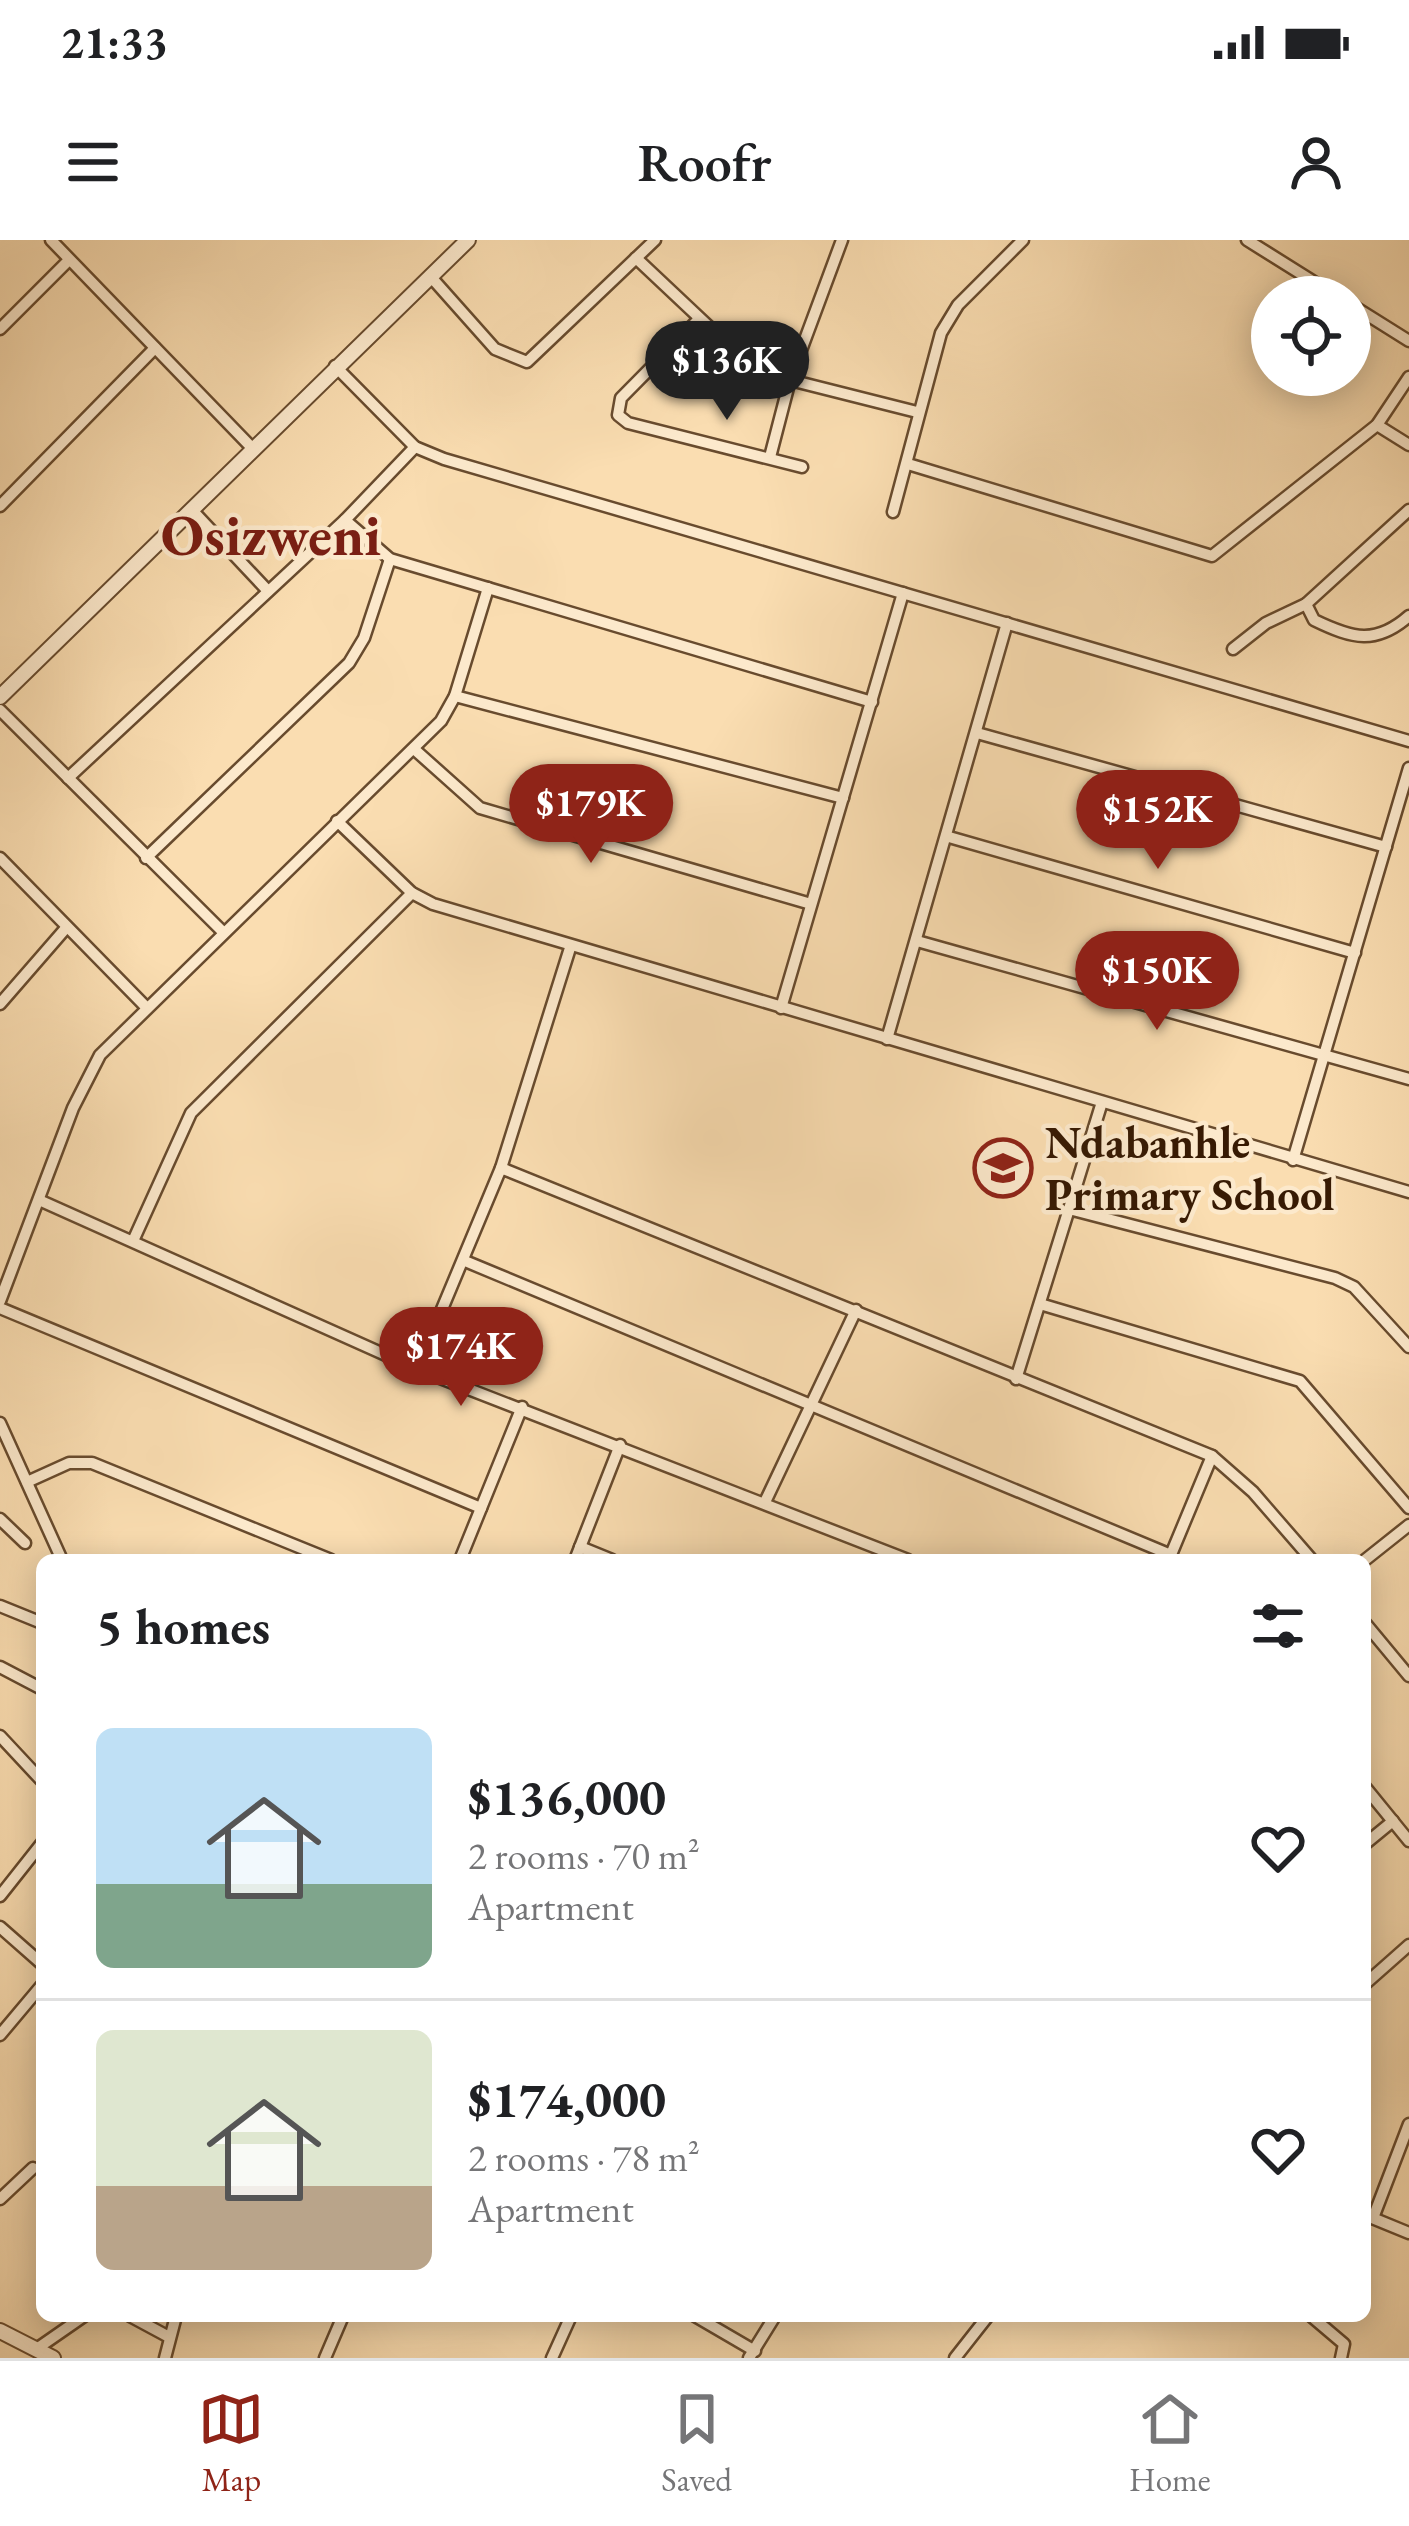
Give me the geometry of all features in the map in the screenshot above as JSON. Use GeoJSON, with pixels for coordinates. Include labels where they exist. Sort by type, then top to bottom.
{"type":"FeatureCollection","features":[{"type":"Feature","properties":{"kind":"street"},"geometry":{"type":"LineString","coordinates":[[51,240],[254,451]]}},
{"type":"Feature","properties":{"kind":"street"},"geometry":{"type":"LineString","coordinates":[[0,697],[468,240]]}},
{"type":"Feature","properties":{"kind":"street"},"geometry":{"type":"LineString","coordinates":[[431,277],[495,349],[527,362],[655,240]]}},
{"type":"Feature","properties":{"kind":"street"},"geometry":{"type":"LineString","coordinates":[[770,457],[790,380],[842,240]]}},
{"type":"Feature","properties":{"kind":"street"},"geometry":{"type":"LineString","coordinates":[[893,512],[917,412],[950,318],[1023,240]]}},
{"type":"Feature","properties":{"kind":"street"},"geometry":{"type":"LineString","coordinates":[[1247,240],[1304,276]]}},
{"type":"Feature","properties":{"kind":"street"},"geometry":{"type":"LineString","coordinates":[[636,258],[740,356],[790,380],[917,412]]}},
{"type":"Feature","properties":{"kind":"street"},"geometry":{"type":"LineString","coordinates":[[0,329],[69,260]]}},
{"type":"Feature","properties":{"kind":"street"},"geometry":{"type":"LineString","coordinates":[[1371,317],[1409,341]]}},
{"type":"Feature","properties":{"kind":"street"},"geometry":{"type":"LineString","coordinates":[[698,320],[621,398],[618,415],[628,422],[802,467]]}},
{"type":"Feature","properties":{"kind":"street"},"geometry":{"type":"LineString","coordinates":[[0,506],[155,348]]}},
{"type":"Feature","properties":{"kind":"street"},"geometry":{"type":"LineString","coordinates":[[334,366],[415,447],[1409,741]]}},
{"type":"Feature","properties":{"kind":"street"},"geometry":{"type":"LineString","coordinates":[[908,464],[1212,556],[1377,425],[1409,377]]}},
{"type":"Feature","properties":{"kind":"street"},"geometry":{"type":"LineString","coordinates":[[1377,425],[1409,445]]}},
{"type":"Feature","properties":{"kind":"street"},"geometry":{"type":"LineString","coordinates":[[68,778],[345,520],[415,447]]}},
{"type":"Feature","properties":{"kind":"street"},"geometry":{"type":"LineString","coordinates":[[192,510],[268,591]]}},
{"type":"Feature","properties":{"kind":"street"},"geometry":{"type":"LineString","coordinates":[[1233,649],[1266,623],[1306,604],[1409,510]]}},
{"type":"Feature","properties":{"kind":"street"},"geometry":{"type":"LineString","coordinates":[[345,520],[390,559],[872,702]]}},
{"type":"Feature","properties":{"kind":"street"},"geometry":{"type":"LineString","coordinates":[[146,858],[350,663],[364,638],[390,559]]}},
{"type":"Feature","properties":{"kind":"street"},"geometry":{"type":"LineString","coordinates":[[481,1508],[0,1305],[82,1085],[100,1055],[441,721],[455,695],[488,588]]}},
{"type":"Feature","properties":{"kind":"street"},"geometry":{"type":"LineString","coordinates":[[781,1008],[904,593]]}},
{"type":"Feature","properties":{"kind":"street"},"geometry":{"type":"LineString","coordinates":[[1306,604],[1314,620],[1369,639],[1380,639],[1409,616]]}},
{"type":"Feature","properties":{"kind":"street"},"geometry":{"type":"LineString","coordinates":[[887,1040],[1007,623]]}},
{"type":"Feature","properties":{"kind":"street"},"geometry":{"type":"LineString","coordinates":[[455,695],[843,798]]}},
{"type":"Feature","properties":{"kind":"street"},"geometry":{"type":"LineString","coordinates":[[0,710],[222,931]]}},
{"type":"Feature","properties":{"kind":"street"},"geometry":{"type":"LineString","coordinates":[[977,733],[1387,848]]}},
{"type":"Feature","properties":{"kind":"street"},"geometry":{"type":"LineString","coordinates":[[414,749],[480,808],[811,904]]}},
{"type":"Feature","properties":{"kind":"street"},"geometry":{"type":"LineString","coordinates":[[1293,1160],[1409,768]]}},
{"type":"Feature","properties":{"kind":"street"},"geometry":{"type":"LineString","coordinates":[[338,821],[412,893],[570,948],[1409,1192]]}},
{"type":"Feature","properties":{"kind":"street"},"geometry":{"type":"LineString","coordinates":[[949,837],[1355,952]]}},
{"type":"Feature","properties":{"kind":"street"},"geometry":{"type":"LineString","coordinates":[[0,858],[146,1006]]}},
{"type":"Feature","properties":{"kind":"street"},"geometry":{"type":"LineString","coordinates":[[133,1241],[191,1113],[412,893]]}},
{"type":"Feature","properties":{"kind":"street"},"geometry":{"type":"LineString","coordinates":[[0,1004],[66,928]]}},
{"type":"Feature","properties":{"kind":"street"},"geometry":{"type":"LineString","coordinates":[[917,941],[1409,1078]]}},
{"type":"Feature","properties":{"kind":"street"},"geometry":{"type":"LineString","coordinates":[[417,1369],[501,1168],[570,948]]}},
{"type":"Feature","properties":{"kind":"street"},"geometry":{"type":"LineString","coordinates":[[1016,1379],[1102,1102]]}},
{"type":"Feature","properties":{"kind":"street"},"geometry":{"type":"LineString","coordinates":[[501,1168],[1212,1456],[1253,1492],[1307,1554]]}},
{"type":"Feature","properties":{"kind":"street"},"geometry":{"type":"LineString","coordinates":[[39,1200],[417,1369],[893,1554]]}},
{"type":"Feature","properties":{"kind":"street"},"geometry":{"type":"LineString","coordinates":[[1069,1209],[1335,1278],[1364,1296],[1409,1348]]}},
{"type":"Feature","properties":{"kind":"street"},"geometry":{"type":"LineString","coordinates":[[465,1261],[1161,1554]]}},
{"type":"Feature","properties":{"kind":"street"},"geometry":{"type":"LineString","coordinates":[[1040,1304],[1300,1381],[1409,1508]]}},
{"type":"Feature","properties":{"kind":"street"},"geometry":{"type":"LineString","coordinates":[[765,1502],[856,1310]]}},
{"type":"Feature","properties":{"kind":"street"},"geometry":{"type":"LineString","coordinates":[[462,1554],[522,1407]]}},
{"type":"Feature","properties":{"kind":"street"},"geometry":{"type":"LineString","coordinates":[[0,1424],[59,1554]]}},
{"type":"Feature","properties":{"kind":"street"},"geometry":{"type":"LineString","coordinates":[[577,1554],[620,1445]]}},
{"type":"Feature","properties":{"kind":"street"},"geometry":{"type":"LineString","coordinates":[[1172,1554],[1212,1456]]}},
{"type":"Feature","properties":{"kind":"street"},"geometry":{"type":"LineString","coordinates":[[27,1482],[69,1463],[92,1463],[317,1554]]}},
{"type":"Feature","properties":{"kind":"street"},"geometry":{"type":"LineString","coordinates":[[0,1519],[25,1544]]}},
{"type":"Feature","properties":{"kind":"street"},"geometry":{"type":"LineString","coordinates":[[1371,1555],[1409,1526]]}},
{"type":"Feature","properties":{"kind":"street"},"geometry":{"type":"LineString","coordinates":[[580,1547],[597,1554]]}},
{"type":"Feature","properties":{"kind":"street"},"geometry":{"type":"LineString","coordinates":[[0,1606],[36,1621]]}},
{"type":"Feature","properties":{"kind":"street"},"geometry":{"type":"LineString","coordinates":[[1371,1630],[1409,1676]]}},
{"type":"Feature","properties":{"kind":"street"},"geometry":{"type":"LineString","coordinates":[[0,1667],[36,1686]]}},
{"type":"Feature","properties":{"kind":"street"},"geometry":{"type":"LineString","coordinates":[[0,1736],[36,1775]]}},
{"type":"Feature","properties":{"kind":"street"},"geometry":{"type":"LineString","coordinates":[[1371,1794],[1409,1841]]}},
{"type":"Feature","properties":{"kind":"street"},"geometry":{"type":"LineString","coordinates":[[1371,1839],[1393,1821]]}},
{"type":"Feature","properties":{"kind":"street"},"geometry":{"type":"LineString","coordinates":[[0,1895],[36,1850]]}},
{"type":"Feature","properties":{"kind":"street"},"geometry":{"type":"LineString","coordinates":[[0,1927],[36,1959]]}},
{"type":"Feature","properties":{"kind":"street"},"geometry":{"type":"LineString","coordinates":[[1371,1979],[1409,1945]]}},
{"type":"Feature","properties":{"kind":"street"},"geometry":{"type":"LineString","coordinates":[[0,2035],[36,1995]]}},
{"type":"Feature","properties":{"kind":"street"},"geometry":{"type":"LineString","coordinates":[[1371,2211],[1409,2124]]}},
{"type":"Feature","properties":{"kind":"street"},"geometry":{"type":"LineString","coordinates":[[0,2199],[33,2168]]}},
{"type":"Feature","properties":{"kind":"street"},"geometry":{"type":"LineString","coordinates":[[1371,2217],[1409,2233]]}},
{"type":"Feature","properties":{"kind":"street"},"geometry":{"type":"LineString","coordinates":[[0,2331],[46,2355],[78,2322]]}},
{"type":"Feature","properties":{"kind":"street"},"geometry":{"type":"LineString","coordinates":[[141,2322],[169,2337]]}},
{"type":"Feature","properties":{"kind":"street"},"geometry":{"type":"LineString","coordinates":[[165,2358],[174,2322]]}},
{"type":"Feature","properties":{"kind":"street"},"geometry":{"type":"LineString","coordinates":[[325,2358],[340,2322]]}},
{"type":"Feature","properties":{"kind":"street"},"geometry":{"type":"LineString","coordinates":[[552,2358],[568,2322]]}},
{"type":"Feature","properties":{"kind":"street"},"geometry":{"type":"LineString","coordinates":[[704,2322],[752,2354],[771,2322]]}},
{"type":"Feature","properties":{"kind":"street"},"geometry":{"type":"LineString","coordinates":[[973,2358],[958,2354],[983,2322]]}},
{"type":"Feature","properties":{"kind":"street"},"geometry":{"type":"LineString","coordinates":[[1318,2322],[1344,2344],[1341,2358]]}},
{"type":"Feature","properties":{"kind":"place","name":"Ndabanhle Primary School"},"geometry":{"type":"Point","coordinates":[1003,1168]}},
{"type":"Feature","properties":{"kind":"district","name":"Osizweni"},"geometry":{"type":"Point","coordinates":[271,535]}}]}
